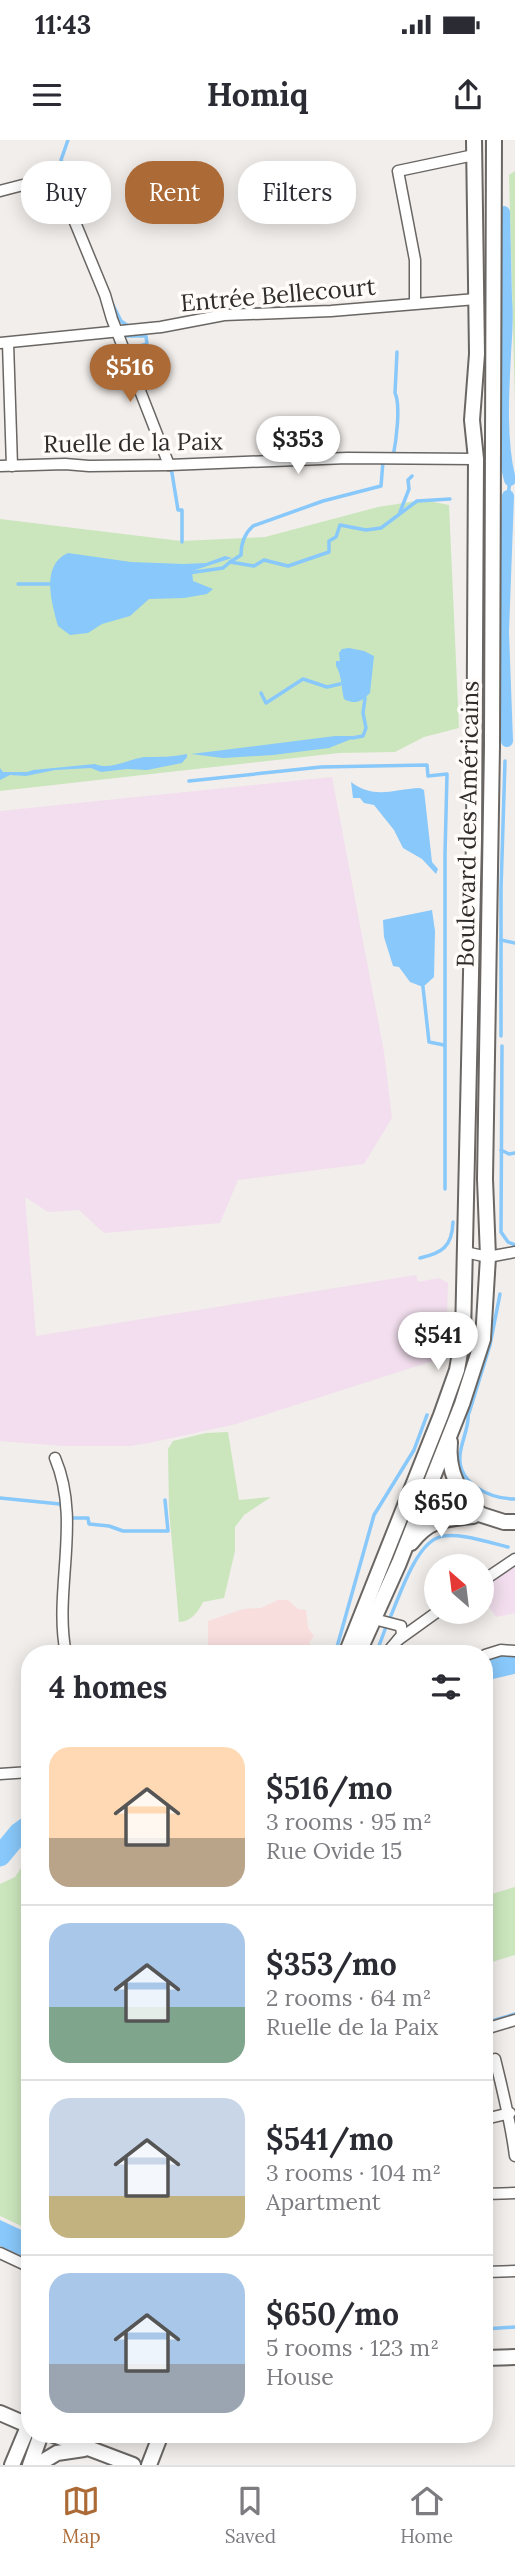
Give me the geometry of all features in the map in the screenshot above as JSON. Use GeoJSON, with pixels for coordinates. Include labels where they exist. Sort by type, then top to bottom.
{"type":"FeatureCollection","features":[{"type":"Feature","properties":{"kind":"main road","name":"Boulevard des Américains"},"geometry":{"type":"LineString","coordinates":[[399,1563],[462,1404],[483,1339],[488,1256],[485,1179],[492,733],[496,141]]}},
{"type":"Feature","properties":{"kind":"main road","name":"Boulevard des Américains"},"geometry":{"type":"LineString","coordinates":[[350,1645],[457,1370],[463,1335],[475,816],[476,459],[472,420],[477,354],[474,147]]}},
{"type":"Feature","properties":{"kind":"main road"},"geometry":{"type":"LineString","coordinates":[[451,1430],[449,1464],[452,1474],[460,1490],[481,1515]]}},
{"type":"Feature","properties":{"kind":"main road"},"geometry":{"type":"LineString","coordinates":[[411,1492],[504,1522],[515,1522]]}},
{"type":"Feature","properties":{"kind":"main road"},"geometry":{"type":"LineString","coordinates":[[362,1645],[399,1563],[420,1531],[433,1522],[481,1515]]}},
{"type":"Feature","properties":{"kind":"main road"},"geometry":{"type":"LineString","coordinates":[[493,2358],[515,2357]]}},
{"type":"Feature","properties":{"kind":"main road"},"geometry":{"type":"LineString","coordinates":[[0,2413],[21,2421]]}},
{"type":"Feature","properties":{"kind":"main road"},"geometry":{"type":"LineString","coordinates":[[12,2465],[21,2443]]}},
{"type":"Feature","properties":{"kind":"main road"},"geometry":{"type":"LineString","coordinates":[[30,2465],[38,2443]]}},
{"type":"Feature","properties":{"kind":"main road"},"geometry":{"type":"LineString","coordinates":[[74,2443],[133,2465]]}},
{"type":"Feature","properties":{"kind":"main road"},"geometry":{"type":"LineString","coordinates":[[149,2465],[158,2443]]}},
{"type":"Feature","properties":{"kind":"main road"},"geometry":{"type":"LineString","coordinates":[[37,2465],[57,2453],[78,2448],[89,2449]]}},
{"type":"Feature","properties":{"kind":"street"},"geometry":{"type":"LineString","coordinates":[[415,303],[415,260],[398,171],[474,147]]}},
{"type":"Feature","properties":{"kind":"street"},"geometry":{"type":"LineString","coordinates":[[0,191],[50,178],[58,181],[169,465]]}},
{"type":"Feature","properties":{"kind":"street","name":"Entrée Bellecourt"},"geometry":{"type":"LineString","coordinates":[[4,343],[118,332],[224,315],[331,312],[476,299]]}},
{"type":"Feature","properties":{"kind":"street"},"geometry":{"type":"LineString","coordinates":[[4,343],[12,466]]}},
{"type":"Feature","properties":{"kind":"street","name":"Ruelle de la Paix"},"geometry":{"type":"LineString","coordinates":[[0,466],[169,465],[347,458],[476,459]]}},
{"type":"Feature","properties":{"kind":"street"},"geometry":{"type":"LineString","coordinates":[[465,1252],[488,1256],[515,1252]]}},
{"type":"Feature","properties":{"kind":"street"},"geometry":{"type":"LineString","coordinates":[[55,1458],[59,1467],[67,1518],[61,1629],[64,1645]]}},
{"type":"Feature","properties":{"kind":"street"},"geometry":{"type":"LineString","coordinates":[[494,1573],[515,1559]]}},
{"type":"Feature","properties":{"kind":"street"},"geometry":{"type":"LineString","coordinates":[[374,1619],[401,1626],[402,1634],[392,1645]]}},
{"type":"Feature","properties":{"kind":"street"},"geometry":{"type":"LineString","coordinates":[[394,1642],[424,1621]]}},
{"type":"Feature","properties":{"kind":"street"},"geometry":{"type":"LineString","coordinates":[[493,1652],[515,1651]]}},
{"type":"Feature","properties":{"kind":"street"},"geometry":{"type":"LineString","coordinates":[[0,1774],[21,1773]]}},
{"type":"Feature","properties":{"kind":"street"},"geometry":{"type":"LineString","coordinates":[[493,2027],[515,2020]]}},
{"type":"Feature","properties":{"kind":"street"},"geometry":{"type":"LineString","coordinates":[[495,2059],[504,2103],[509,2113],[515,2156]]}},
{"type":"Feature","properties":{"kind":"street"},"geometry":{"type":"LineString","coordinates":[[493,2117],[509,2113]]}},
{"type":"Feature","properties":{"kind":"street"},"geometry":{"type":"LineString","coordinates":[[493,2194],[515,2193]]}},
{"type":"Feature","properties":{"kind":"street"},"geometry":{"type":"LineString","coordinates":[[0,2253],[21,2263]]}},
{"type":"Feature","properties":{"kind":"street"},"geometry":{"type":"LineString","coordinates":[[493,2272],[515,2271]]}},
{"type":"Feature","properties":{"kind":"shaded area"},"geometry":{"type":"Polygon","coordinates":[[[332,777],[384,1052],[392,1118],[364,1164],[238,1180],[220,1223],[104,1233],[79,1210],[48,1212],[25,1197],[36,1336],[416,1275],[418,1282],[439,1278],[448,1283],[447,1318],[433,1361],[236,1424],[149,1443],[130,1446],[64,1446],[0,1441],[0,811],[332,777]]]}},
{"type":"Feature","properties":{"kind":"shaded area"},"geometry":{"type":"Polygon","coordinates":[[[515,1565],[515,1613],[496,1617],[494,1614],[494,1577],[515,1565]]]}},
{"type":"Feature","properties":{"kind":"shaded area"},"geometry":{"type":"Polygon","coordinates":[[[278,1600],[288,1600],[298,1609],[306,1610],[308,1628],[314,1636],[310,1645],[208,1645],[208,1621],[243,1609],[261,1608],[278,1600]]]}},
{"type":"Feature","properties":{"kind":"green space"},"geometry":{"type":"Polygon","coordinates":[[[515,171],[515,403],[509,175],[515,171]]]}},
{"type":"Feature","properties":{"kind":"green space"},"geometry":{"type":"Polygon","coordinates":[[[423,500],[449,505],[459,728],[424,737],[395,752],[339,753],[0,791],[0,519],[181,541],[265,537],[378,507],[423,500]]]}},
{"type":"Feature","properties":{"kind":"green space"},"geometry":{"type":"Polygon","coordinates":[[[228,1432],[239,1500],[271,1497],[244,1515],[235,1527],[235,1551],[224,1598],[203,1602],[194,1616],[179,1622],[169,1509],[168,1449],[173,1441],[206,1433],[228,1432]]]}},
{"type":"Feature","properties":{"kind":"green space"},"geometry":{"type":"Polygon","coordinates":[[[21,1868],[21,2226],[0,2216],[0,1884],[15,1877],[21,1868]]]}},
{"type":"Feature","properties":{"kind":"green space"},"geometry":{"type":"Polygon","coordinates":[[[515,1887],[515,1955],[493,1962],[493,1894],[515,1887]]]}},
{"type":"Feature","properties":{"kind":"water"},"geometry":{"type":"Polygon","coordinates":[[[68,553],[131,562],[184,564],[206,563],[225,556],[232,558],[192,571],[193,581],[213,589],[207,594],[149,599],[130,616],[102,624],[88,633],[70,635],[58,626],[50,586],[54,566],[68,553]]]}},
{"type":"Feature","properties":{"kind":"water"},"geometry":{"type":"Polygon","coordinates":[[[349,648],[374,656],[370,693],[355,702],[344,699],[336,666],[336,661],[340,661],[339,653],[342,649],[349,648]]]}},
{"type":"Feature","properties":{"kind":"water"},"geometry":{"type":"Polygon","coordinates":[[[335,736],[354,738],[329,748],[273,755],[223,758],[191,754],[335,736]]]}},
{"type":"Feature","properties":{"kind":"water"},"geometry":{"type":"Polygon","coordinates":[[[187,754],[182,763],[147,770],[55,770],[26,776],[10,775],[0,780],[0,768],[3,772],[27,772],[95,764],[107,766],[146,757],[187,754]]]}},
{"type":"Feature","properties":{"kind":"water"},"geometry":{"type":"Polygon","coordinates":[[[351,782],[376,792],[420,788],[424,790],[432,862],[438,869],[436,874],[422,859],[403,848],[394,830],[374,805],[364,803],[360,798],[353,798],[351,782]]]}},
{"type":"Feature","properties":{"kind":"water"},"geometry":{"type":"Polygon","coordinates":[[[432,910],[435,931],[434,977],[423,987],[410,982],[399,967],[393,966],[384,937],[383,920],[432,910]]]}},
{"type":"Feature","properties":{"kind":"water"},"geometry":{"type":"Polygon","coordinates":[[[0,2220],[21,2230],[21,2256],[0,2246],[0,2220]]]}},
{"type":"Feature","properties":{"kind":"waterway"},"geometry":{"type":"LineString","coordinates":[[62,161],[68,140]]}},
{"type":"Feature","properties":{"kind":"waterway"},"geometry":{"type":"LineString","coordinates":[[504,212],[507,319],[503,417],[510,480]]}},
{"type":"Feature","properties":{"kind":"waterway"},"geometry":{"type":"LineString","coordinates":[[111,301],[121,321],[131,328]]}},
{"type":"Feature","properties":{"kind":"waterway"},"geometry":{"type":"LineString","coordinates":[[121,336],[146,336],[147,344],[140,346],[136,368]]}},
{"type":"Feature","properties":{"kind":"waterway"},"geometry":{"type":"LineString","coordinates":[[393,457],[398,415],[395,393],[397,352]]}},
{"type":"Feature","properties":{"kind":"waterway"},"geometry":{"type":"LineString","coordinates":[[230,562],[241,555],[244,539],[253,526],[323,501],[381,486],[381,461]]}},
{"type":"Feature","properties":{"kind":"waterway"},"geometry":{"type":"LineString","coordinates":[[171,467],[178,510],[182,510],[182,542]]}},
{"type":"Feature","properties":{"kind":"waterway"},"geometry":{"type":"LineString","coordinates":[[400,512],[409,489],[408,480],[412,476]]}},
{"type":"Feature","properties":{"kind":"waterway"},"geometry":{"type":"LineString","coordinates":[[505,498],[508,496],[510,480],[515,477]]}},
{"type":"Feature","properties":{"kind":"waterway"},"geometry":{"type":"LineString","coordinates":[[507,741],[503,632],[508,496]]}},
{"type":"Feature","properties":{"kind":"waterway"},"geometry":{"type":"LineString","coordinates":[[188,573],[223,568],[230,562],[254,566],[264,560],[288,566],[329,552],[329,541],[336,537],[340,525],[366,530],[381,528],[417,501],[450,499]]}},
{"type":"Feature","properties":{"kind":"waterway"},"geometry":{"type":"LineString","coordinates":[[18,584],[55,584]]}},
{"type":"Feature","properties":{"kind":"waterway"},"geometry":{"type":"LineString","coordinates":[[261,693],[266,703],[303,679],[327,687],[340,684]]}},
{"type":"Feature","properties":{"kind":"waterway"},"geometry":{"type":"LineString","coordinates":[[352,738],[363,736],[366,728],[363,713],[365,698]]}},
{"type":"Feature","properties":{"kind":"waterway"},"geometry":{"type":"LineString","coordinates":[[501,1036],[501,889],[505,761]]}},
{"type":"Feature","properties":{"kind":"waterway"},"geometry":{"type":"LineString","coordinates":[[189,781],[321,767],[427,765],[428,776],[447,774],[445,1189]]}},
{"type":"Feature","properties":{"kind":"waterway"},"geometry":{"type":"LineString","coordinates":[[501,940],[515,943]]}},
{"type":"Feature","properties":{"kind":"waterway"},"geometry":{"type":"LineString","coordinates":[[423,987],[429,1042],[444,1045]]}},
{"type":"Feature","properties":{"kind":"waterway"},"geometry":{"type":"LineString","coordinates":[[502,1046],[501,1232],[508,1242],[515,1245]]}},
{"type":"Feature","properties":{"kind":"waterway"},"geometry":{"type":"LineString","coordinates":[[501,1150],[509,1154],[515,1153]]}},
{"type":"Feature","properties":{"kind":"waterway"},"geometry":{"type":"LineString","coordinates":[[420,1258],[444,1248],[451,1237],[453,1222]]}},
{"type":"Feature","properties":{"kind":"waterway"},"geometry":{"type":"LineString","coordinates":[[469,1413],[490,1345],[500,1294]]}},
{"type":"Feature","properties":{"kind":"waterway"},"geometry":{"type":"LineString","coordinates":[[468,1413],[460,1455],[464,1474],[470,1482],[486,1493],[515,1499]]}},
{"type":"Feature","properties":{"kind":"waterway"},"geometry":{"type":"LineString","coordinates":[[338,1645],[374,1515],[414,1450],[427,1415]]}},
{"type":"Feature","properties":{"kind":"waterway"},"geometry":{"type":"LineString","coordinates":[[0,1498],[60,1504],[64,1511]]}},
{"type":"Feature","properties":{"kind":"waterway"},"geometry":{"type":"LineString","coordinates":[[67,1518],[88,1518],[89,1524],[123,1531],[168,1531],[165,1500]]}},
{"type":"Feature","properties":{"kind":"waterway"},"geometry":{"type":"LineString","coordinates":[[390,1618],[415,1562],[429,1543],[437,1538],[462,1536],[508,1547]]}},
{"type":"Feature","properties":{"kind":"waterway"},"geometry":{"type":"LineString","coordinates":[[379,1645],[387,1624]]}},
{"type":"Feature","properties":{"kind":"waterway"},"geometry":{"type":"LineString","coordinates":[[493,1668],[515,1663]]}},
{"type":"Feature","properties":{"kind":"waterway"},"geometry":{"type":"LineString","coordinates":[[0,1856],[21,1832]]}},
{"type":"Feature","properties":{"kind":"waterway"},"geometry":{"type":"LineString","coordinates":[[493,2021],[515,2014]]}},
{"type":"Feature","properties":{"kind":"waterway"},"geometry":{"type":"LineString","coordinates":[[493,2328],[515,2327]]}}]}
